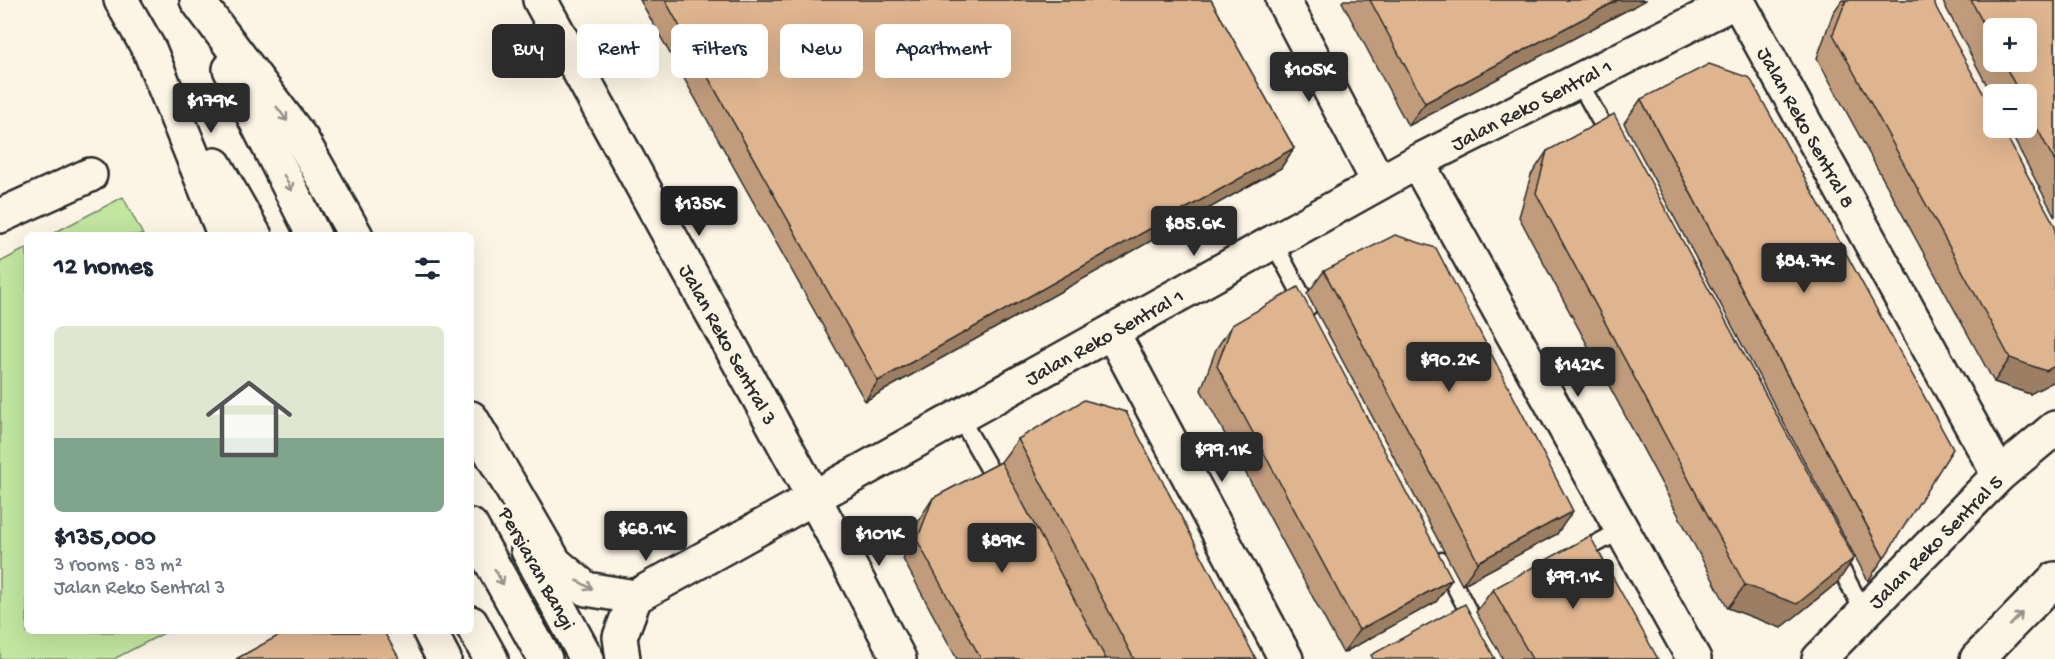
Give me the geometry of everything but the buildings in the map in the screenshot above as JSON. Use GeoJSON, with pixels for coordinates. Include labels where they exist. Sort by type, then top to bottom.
{"type":"FeatureCollection","features":[{"type":"Feature","properties":{"kind":"street"},"geometry":{"type":"LineString","coordinates":[[121,0],[253,232]]}},
{"type":"Feature","properties":{"kind":"street"},"geometry":{"type":"LineString","coordinates":[[196,0],[312,232]]}},
{"type":"Feature","properties":{"kind":"street"},"geometry":{"type":"LineString","coordinates":[[196,0],[302,140],[354,232]]}},
{"type":"Feature","properties":{"kind":"street","name":"Jalan Reko Sentral 3"},"geometry":{"type":"LineString","coordinates":[[540,0],[814,498],[899,659]]}},
{"type":"Feature","properties":{"kind":"street"},"geometry":{"type":"LineString","coordinates":[[1283,0],[1379,183]]}},
{"type":"Feature","properties":{"kind":"street","name":"Jalan Reko Sentral 1"},"geometry":{"type":"LineString","coordinates":[[635,597],[1417,162],[1737,0]]}},
{"type":"Feature","properties":{"kind":"street","name":"Jalan Reko Sentral 8"},"geometry":{"type":"LineString","coordinates":[[1737,0],[1999,475]]}},
{"type":"Feature","properties":{"kind":"street"},"geometry":{"type":"LineString","coordinates":[[150,51],[223,232]]}},
{"type":"Feature","properties":{"kind":"street"},"geometry":{"type":"LineString","coordinates":[[1417,162],[1694,659]]}},
{"type":"Feature","properties":{"kind":"street"},"geometry":{"type":"LineString","coordinates":[[0,216],[90,175]]}},
{"type":"Feature","properties":{"kind":"street"},"geometry":{"type":"LineString","coordinates":[[1112,332],[1286,659]]}},
{"type":"Feature","properties":{"kind":"street"},"geometry":{"type":"LineString","coordinates":[[474,423],[555,563],[586,589],[635,597],[620,637],[623,659]]}},
{"type":"Feature","properties":{"kind":"street","name":"Jalan Reko Sentral 5"},"geometry":{"type":"LineString","coordinates":[[1819,659],[1999,475],[2055,428]]}},
{"type":"Feature","properties":{"kind":"street","name":"Persiaran Bangi"},"geometry":{"type":"LineString","coordinates":[[474,450],[588,659]]}},
{"type":"Feature","properties":{"kind":"street"},"geometry":{"type":"LineString","coordinates":[[474,531],[545,659]]}},
{"type":"Feature","properties":{"kind":"street"},"geometry":{"type":"LineString","coordinates":[[1977,659],[2055,579]]}},
{"type":"Feature","properties":{"kind":"street"},"geometry":{"type":"LineString","coordinates":[[474,628],[491,659]]}},
{"type":"Feature","properties":{"kind":"street"},"geometry":{"type":"LineString","coordinates":[[431,634],[444,659]]}},
{"type":"Feature","properties":{"kind":"lane"},"geometry":{"type":"LineString","coordinates":[[1578,80],[1618,153]]}},
{"type":"Feature","properties":{"kind":"lane"},"geometry":{"type":"LineString","coordinates":[[1273,242],[1318,326]]}},
{"type":"Feature","properties":{"kind":"lane"},"geometry":{"type":"LineString","coordinates":[[959,416],[1005,497]]}},
{"type":"Feature","properties":{"kind":"lane"},"geometry":{"type":"LineString","coordinates":[[1560,562],[1622,530]]}},
{"type":"Feature","properties":{"kind":"lane"},"geometry":{"type":"LineString","coordinates":[[1825,539],[1864,612]]}},
{"type":"Feature","properties":{"kind":"lane"},"geometry":{"type":"LineString","coordinates":[[1434,547],[1493,659]]}},
{"type":"Feature","properties":{"kind":"green space"},"geometry":{"type":"Polygon","coordinates":[[[123,197],[141,232],[56,232],[123,197]]]}},
{"type":"Feature","properties":{"kind":"green space"},"geometry":{"type":"Polygon","coordinates":[[[24,250],[24,634],[162,634],[114,659],[0,659],[0,262],[24,250]]]}}]}
